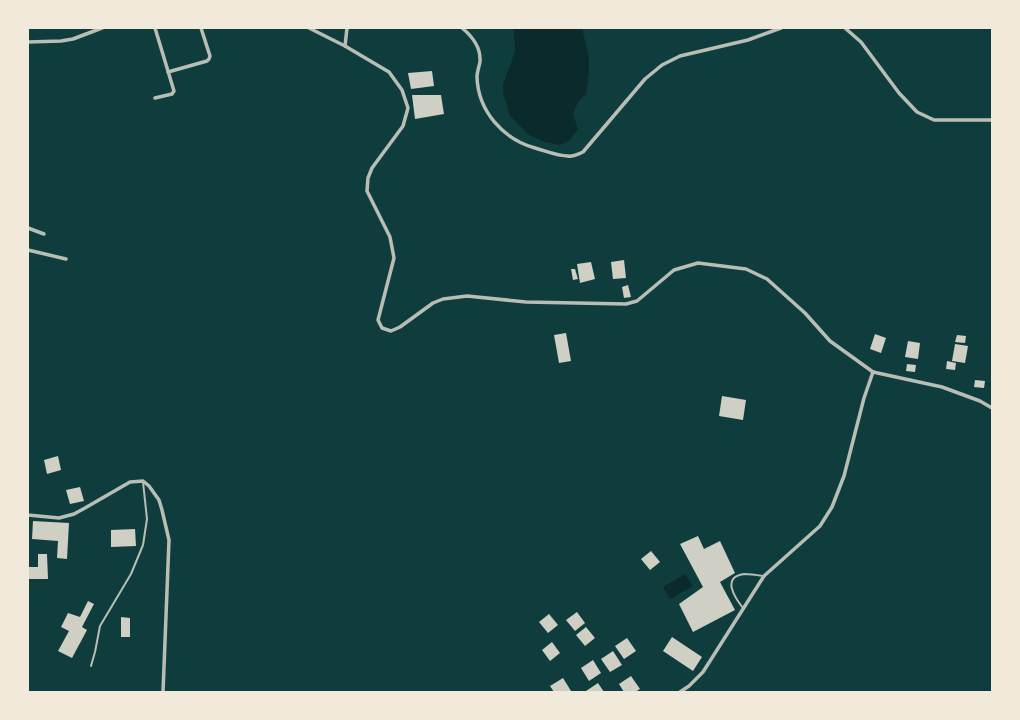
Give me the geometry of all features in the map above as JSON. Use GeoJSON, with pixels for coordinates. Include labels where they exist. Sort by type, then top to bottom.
{"type":"FeatureCollection","features":[{"type":"Feature","properties":{"kind":"street"},"geometry":{"type":"LineString","coordinates":[[28,42],[73,39],[102,28]]}},
{"type":"Feature","properties":{"kind":"street"},"geometry":{"type":"LineString","coordinates":[[155,28],[174,91],[174,93],[155,98]]}},
{"type":"Feature","properties":{"kind":"street"},"geometry":{"type":"LineString","coordinates":[[168,72],[207,61],[209,59],[210,56],[200,28]]}},
{"type":"Feature","properties":{"kind":"street"},"geometry":{"type":"LineString","coordinates":[[309,28],[346,46],[388,72],[402,90],[408,108],[404,126],[372,168],[368,178],[367,191],[390,238],[394,258],[378,320],[382,328],[391,331],[400,327],[433,302],[455,297],[467,296],[526,302],[626,304],[637,301],[674,270],[698,262],[746,269],[767,280],[805,313],[830,341],[873,372],[942,387],[980,401],[992,408]]}},
{"type":"Feature","properties":{"kind":"street"},"geometry":{"type":"LineString","coordinates":[[346,46],[347,28]]}},
{"type":"Feature","properties":{"kind":"street"},"geometry":{"type":"LineString","coordinates":[[462,28],[474,40],[478,48],[480,60],[477,76],[478,89],[485,109],[496,126],[510,137],[528,146],[569,157],[583,152],[645,79],[662,65],[680,56],[748,40],[781,28]]}},
{"type":"Feature","properties":{"kind":"street"},"geometry":{"type":"LineString","coordinates":[[845,28],[861,42],[899,93],[917,112],[934,120],[992,120]]}},
{"type":"Feature","properties":{"kind":"street"},"geometry":{"type":"LineString","coordinates":[[28,228],[44,234]]}},
{"type":"Feature","properties":{"kind":"street"},"geometry":{"type":"LineString","coordinates":[[28,250],[66,259]]}},
{"type":"Feature","properties":{"kind":"street"},"geometry":{"type":"LineString","coordinates":[[680,692],[689,686],[703,672],[764,576],[820,526],[832,507],[844,476],[864,398],[873,372]]}},
{"type":"Feature","properties":{"kind":"street"},"geometry":{"type":"LineString","coordinates":[[28,515],[60,518],[74,514],[130,482],[143,481],[150,486],[159,500],[169,540],[163,692]]}},
{"type":"Feature","properties":{"kind":"lane"},"geometry":{"type":"LineString","coordinates":[[91,666],[100,626],[131,574],[143,545],[147,519],[143,481]]}},
{"type":"Feature","properties":{"kind":"lane"},"geometry":{"type":"LineString","coordinates":[[744,609],[733,592],[731,586],[733,580],[738,576],[745,574],[764,576]]}},
{"type":"Feature","properties":{"kind":"water"},"geometry":{"type":"Polygon","coordinates":[[[512,28],[582,28],[589,58],[589,72],[586,94],[578,102],[573,114],[578,129],[569,141],[560,145],[545,142],[529,135],[510,116],[503,93],[503,84],[515,52],[514,31],[512,28]]]}},
{"type":"Feature","properties":{"kind":"water"},"geometry":{"type":"Polygon","coordinates":[[[685,574],[693,586],[670,599],[663,587],[685,574]]]}},
{"type":"Feature","properties":{"kind":"building"},"geometry":{"type":"Polygon","coordinates":[[[432,71],[434,86],[411,89],[408,73],[432,71]]]}},
{"type":"Feature","properties":{"kind":"building"},"geometry":{"type":"Polygon","coordinates":[[[412,95],[441,95],[444,114],[415,119],[412,95]]]}},
{"type":"Feature","properties":{"kind":"building"},"geometry":{"type":"Polygon","coordinates":[[[624,260],[626,278],[613,279],[611,262],[624,260]]]}},
{"type":"Feature","properties":{"kind":"building"},"geometry":{"type":"Polygon","coordinates":[[[591,262],[595,279],[580,283],[577,264],[591,262]]]}},
{"type":"Feature","properties":{"kind":"building"},"geometry":{"type":"Polygon","coordinates":[[[571,269],[575,269],[578,279],[573,280],[571,269]]]}},
{"type":"Feature","properties":{"kind":"building"},"geometry":{"type":"Polygon","coordinates":[[[628,285],[631,297],[624,298],[622,287],[628,285]]]}},
{"type":"Feature","properties":{"kind":"building"},"geometry":{"type":"Polygon","coordinates":[[[566,333],[571,361],[559,363],[554,335],[566,333]]]}},
{"type":"Feature","properties":{"kind":"building"},"geometry":{"type":"Polygon","coordinates":[[[875,334],[886,338],[881,353],[870,349],[875,334]]]}},
{"type":"Feature","properties":{"kind":"building"},"geometry":{"type":"Polygon","coordinates":[[[957,335],[966,336],[965,343],[955,342],[957,335]]]}},
{"type":"Feature","properties":{"kind":"building"},"geometry":{"type":"Polygon","coordinates":[[[908,341],[920,343],[918,359],[905,357],[908,341]]]}},
{"type":"Feature","properties":{"kind":"building"},"geometry":{"type":"Polygon","coordinates":[[[955,344],[968,346],[965,363],[952,361],[955,344]]]}},
{"type":"Feature","properties":{"kind":"building"},"geometry":{"type":"Polygon","coordinates":[[[947,361],[956,363],[955,370],[946,369],[947,361]]]}},
{"type":"Feature","properties":{"kind":"building"},"geometry":{"type":"Polygon","coordinates":[[[907,364],[916,365],[915,372],[906,371],[907,364]]]}},
{"type":"Feature","properties":{"kind":"building"},"geometry":{"type":"Polygon","coordinates":[[[975,380],[985,381],[984,388],[974,387],[975,380]]]}},
{"type":"Feature","properties":{"kind":"building"},"geometry":{"type":"Polygon","coordinates":[[[722,396],[746,400],[743,420],[719,416],[722,396]]]}},
{"type":"Feature","properties":{"kind":"building"},"geometry":{"type":"Polygon","coordinates":[[[58,456],[61,470],[47,474],[44,460],[58,456]]]}},
{"type":"Feature","properties":{"kind":"building"},"geometry":{"type":"Polygon","coordinates":[[[80,487],[84,501],[70,504],[66,490],[80,487]]]}},
{"type":"Feature","properties":{"kind":"building"},"geometry":{"type":"Polygon","coordinates":[[[33,521],[69,523],[67,559],[57,558],[58,541],[32,539],[33,521]]]}},
{"type":"Feature","properties":{"kind":"building"},"geometry":{"type":"Polygon","coordinates":[[[135,529],[136,546],[111,547],[111,530],[135,529]]]}},
{"type":"Feature","properties":{"kind":"building"},"geometry":{"type":"Polygon","coordinates":[[[698,536],[704,549],[720,541],[735,573],[720,582],[735,610],[693,632],[679,604],[703,587],[680,544],[698,536]]]}},
{"type":"Feature","properties":{"kind":"building"},"geometry":{"type":"Polygon","coordinates":[[[651,551],[660,562],[650,570],[641,559],[651,551]]]}},
{"type":"Feature","properties":{"kind":"building"},"geometry":{"type":"Polygon","coordinates":[[[38,554],[47,554],[48,579],[28,579],[28,567],[38,567],[38,554]]]}},
{"type":"Feature","properties":{"kind":"building"},"geometry":{"type":"Polygon","coordinates":[[[88,601],[94,604],[82,627],[87,630],[72,658],[58,651],[69,631],[61,627],[68,613],[80,617],[88,601]]]}},
{"type":"Feature","properties":{"kind":"building"},"geometry":{"type":"Polygon","coordinates":[[[577,612],[585,623],[575,631],[566,620],[577,612]]]}},
{"type":"Feature","properties":{"kind":"building"},"geometry":{"type":"Polygon","coordinates":[[[549,614],[558,625],[548,633],[539,622],[549,614]]]}},
{"type":"Feature","properties":{"kind":"building"},"geometry":{"type":"Polygon","coordinates":[[[121,617],[130,618],[130,637],[121,637],[121,617]]]}},
{"type":"Feature","properties":{"kind":"building"},"geometry":{"type":"Polygon","coordinates":[[[586,627],[595,638],[585,646],[576,635],[586,627]]]}},
{"type":"Feature","properties":{"kind":"building"},"geometry":{"type":"Polygon","coordinates":[[[672,637],[702,657],[693,671],[663,651],[672,637]]]}},
{"type":"Feature","properties":{"kind":"building"},"geometry":{"type":"Polygon","coordinates":[[[627,638],[636,651],[624,659],[615,646],[627,638]]]}},
{"type":"Feature","properties":{"kind":"building"},"geometry":{"type":"Polygon","coordinates":[[[552,642],[560,653],[550,661],[542,650],[552,642]]]}},
{"type":"Feature","properties":{"kind":"building"},"geometry":{"type":"Polygon","coordinates":[[[613,651],[622,665],[610,672],[601,659],[613,651]]]}},
{"type":"Feature","properties":{"kind":"building"},"geometry":{"type":"Polygon","coordinates":[[[593,660],[601,673],[589,681],[581,668],[593,660]]]}},
{"type":"Feature","properties":{"kind":"building"},"geometry":{"type":"Polygon","coordinates":[[[631,676],[640,689],[635,692],[624,692],[619,684],[631,676]]]}},
{"type":"Feature","properties":{"kind":"building"},"geometry":{"type":"Polygon","coordinates":[[[563,678],[571,691],[554,692],[550,686],[563,678]]]}},
{"type":"Feature","properties":{"kind":"building"},"geometry":{"type":"Polygon","coordinates":[[[598,683],[604,692],[586,692],[586,691],[598,683]]]}}]}
